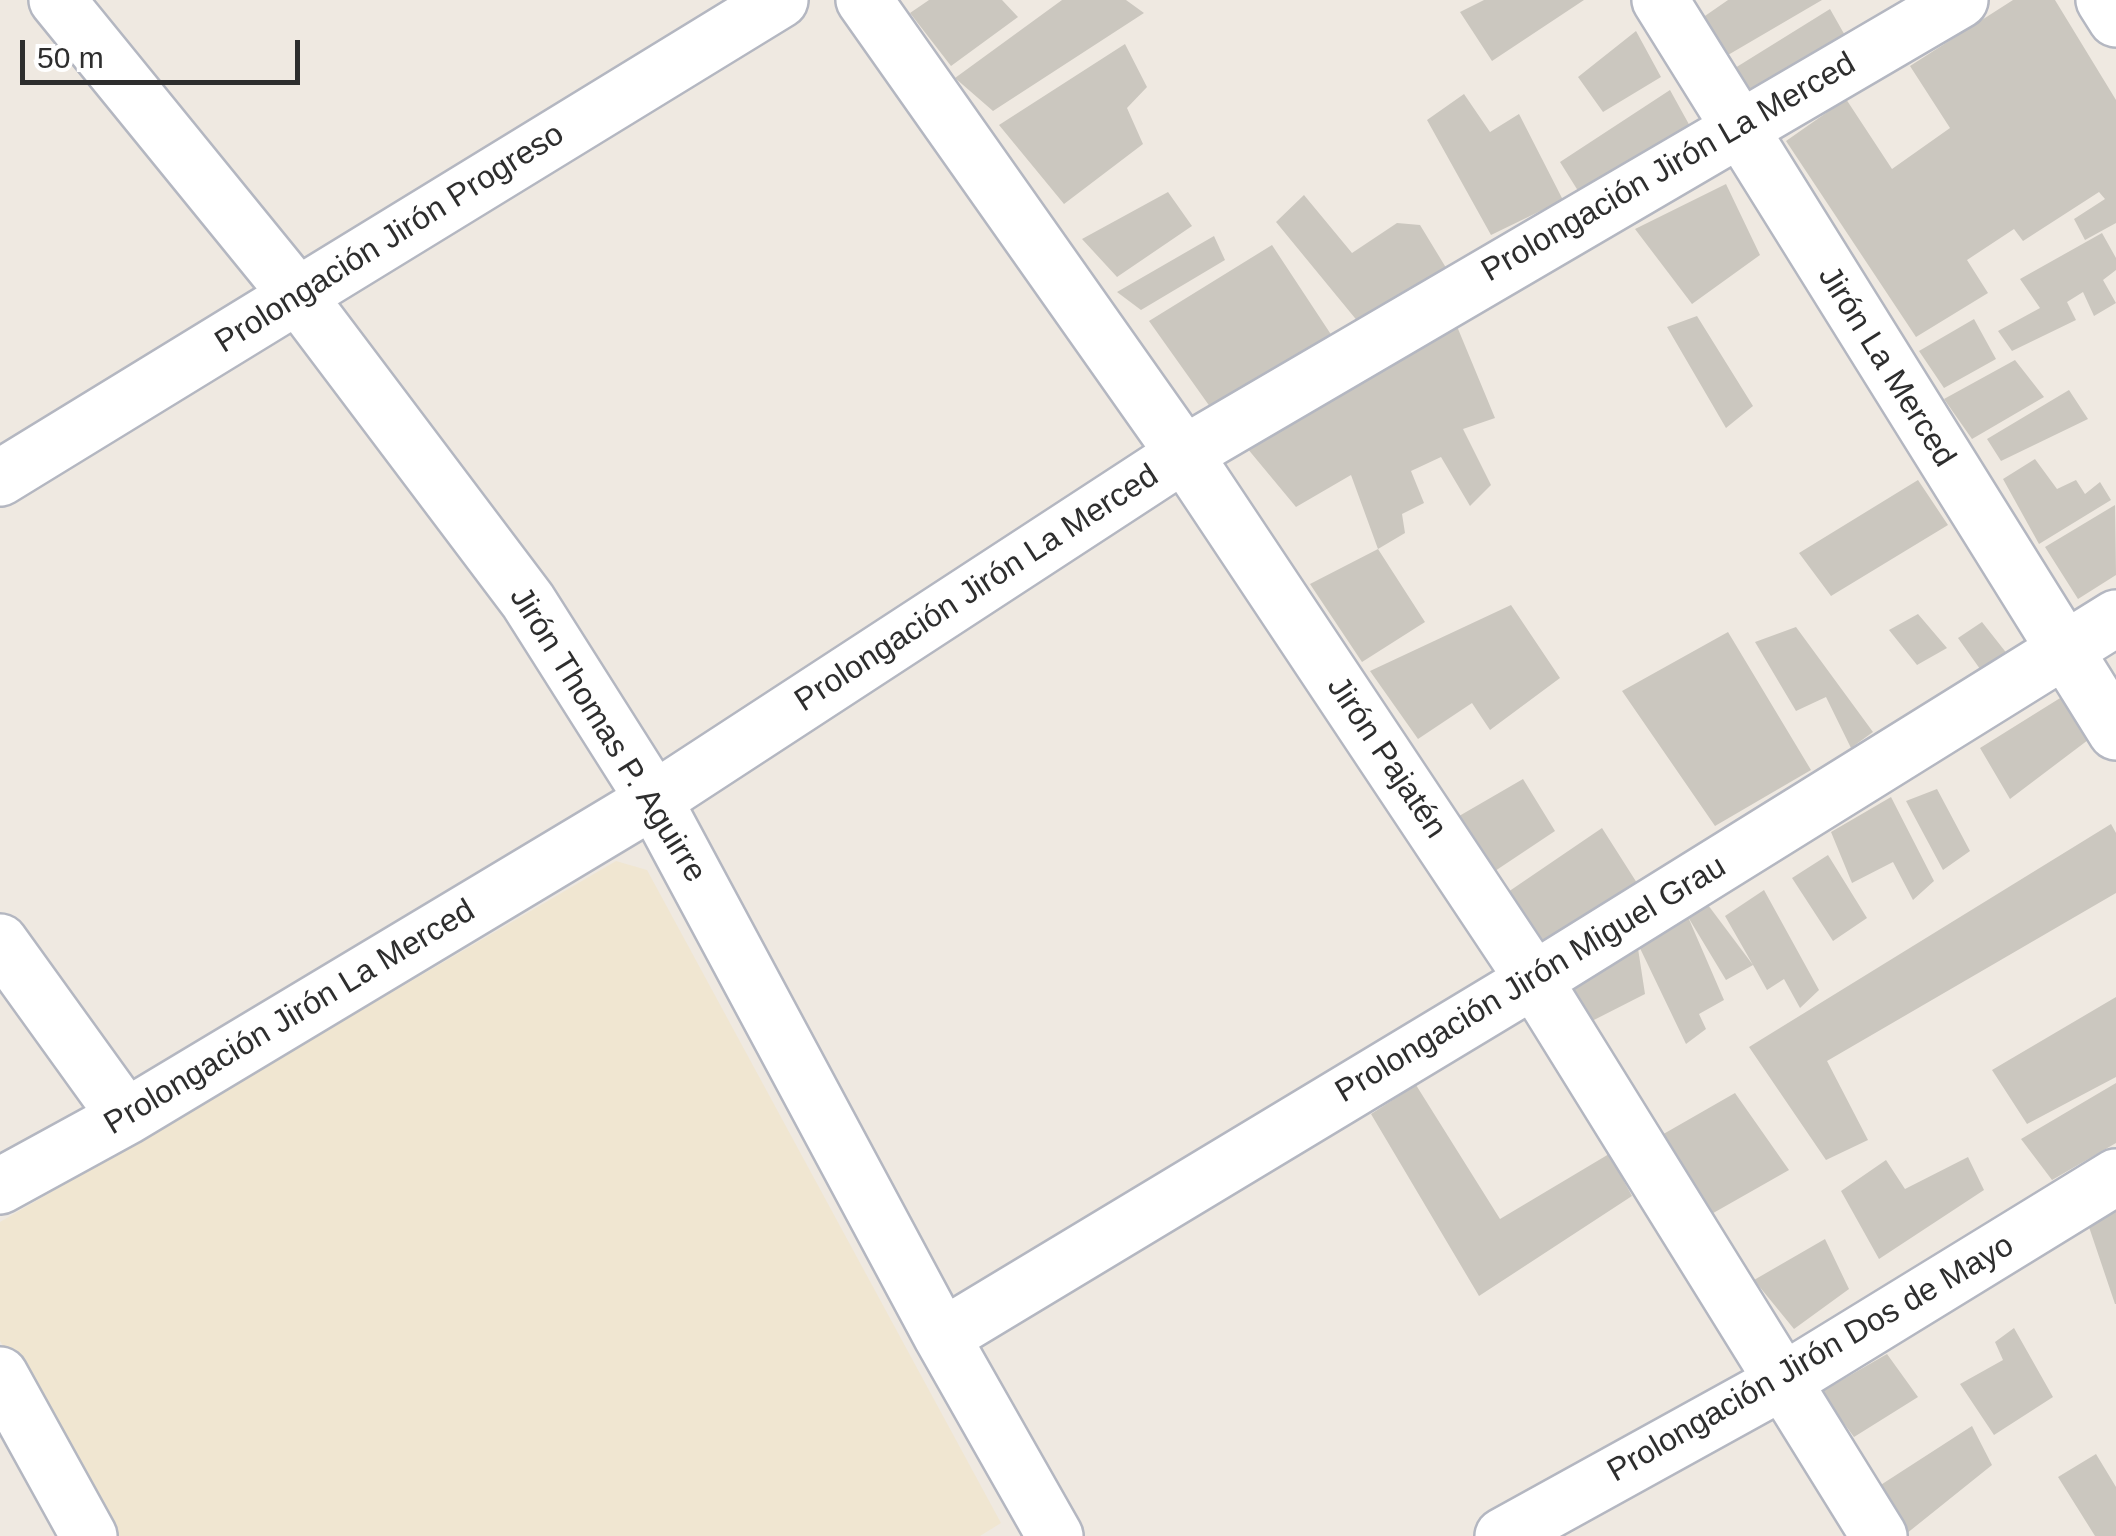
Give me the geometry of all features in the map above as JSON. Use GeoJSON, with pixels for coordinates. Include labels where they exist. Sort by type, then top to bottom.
{"type":"FeatureCollection","features":[{"type":"Feature","properties":{"kind":"street","name":"Jirón Thomas P. Aguirre"},"geometry":{"type":"LineString","coordinates":[[58,0],[298,296],[528,601],[654,800],[1047,1533]]}},
{"type":"Feature","properties":{"kind":"street","name":"Prolongación Jirón Progreso"},"geometry":{"type":"LineString","coordinates":[[0,478],[780,0]]}},
{"type":"Feature","properties":{"kind":"street","name":"Jirón Pajatén"},"geometry":{"type":"LineString","coordinates":[[864,0],[1184,454],[1534,980],[1878,1536]]}},
{"type":"Feature","properties":{"kind":"street","name":"Jirón La Merced"},"geometry":{"type":"LineString","coordinates":[[1660,0],[1736,128],[2116,732]]}},
{"type":"Feature","properties":{"kind":"street","name":"Prolongación Jirón La Merced"},"geometry":{"type":"LineString","coordinates":[[0,1186],[126,1117],[654,800],[1184,454],[1960,0]]}},
{"type":"Feature","properties":{"kind":"street"},"geometry":{"type":"LineString","coordinates":[[2104,0],[2116,18]]}},
{"type":"Feature","properties":{"kind":"street","name":"Prolongación Jirón Miguel Grau"},"geometry":{"type":"LineString","coordinates":[[942,1337],[1534,980],[2116,618]]}},
{"type":"Feature","properties":{"kind":"street"},"geometry":{"type":"LineString","coordinates":[[0,942],[126,1117]]}},
{"type":"Feature","properties":{"kind":"street","name":"Prolongación Jirón Dos de Mayo"},"geometry":{"type":"LineString","coordinates":[[1503,1536],[1586,1516],[1782,1382],[2116,1176]]}},
{"type":"Feature","properties":{"kind":"street"},"geometry":{"type":"LineString","coordinates":[[0,1376],[90,1536]]}},
{"type":"Feature","properties":{"kind":"shaded area"},"geometry":{"type":"Polygon","coordinates":[[[616,861],[647,870],[1001,1523],[980,1536],[118,1536],[0,1341],[0,1222],[616,861]]]}},
{"type":"Feature","properties":{"kind":"building"},"geometry":{"type":"Polygon","coordinates":[[[929,0],[1002,0],[1018,17],[951,66],[910,13],[929,0]]]}},
{"type":"Feature","properties":{"kind":"building"},"geometry":{"type":"Polygon","coordinates":[[[1062,0],[1126,0],[1144,13],[993,111],[955,78],[1062,0]]]}},
{"type":"Feature","properties":{"kind":"building"},"geometry":{"type":"Polygon","coordinates":[[[1484,0],[1584,0],[1492,61],[1460,12],[1484,0]]]}},
{"type":"Feature","properties":{"kind":"building"},"geometry":{"type":"Polygon","coordinates":[[[1728,0],[1822,0],[1728,55],[1702,18],[1728,0]]]}},
{"type":"Feature","properties":{"kind":"building"},"geometry":{"type":"Polygon","coordinates":[[[2013,0],[2055,0],[2116,100],[2116,223],[2085,240],[2074,219],[2105,199],[2099,192],[2023,241],[2014,229],[1967,260],[1988,293],[1916,337],[1786,141],[1846,99],[1892,169],[1950,128],[1910,66],[2013,0]]]}},
{"type":"Feature","properties":{"kind":"building"},"geometry":{"type":"Polygon","coordinates":[[[1830,9],[1851,46],[1757,102],[1735,68],[1830,9]]]}},
{"type":"Feature","properties":{"kind":"building"},"geometry":{"type":"Polygon","coordinates":[[[1636,31],[1661,77],[1603,112],[1578,77],[1636,31]]]}},
{"type":"Feature","properties":{"kind":"building"},"geometry":{"type":"Polygon","coordinates":[[[1125,44],[1147,87],[1127,108],[1143,144],[1064,204],[999,125],[1125,44]]]}},
{"type":"Feature","properties":{"kind":"building"},"geometry":{"type":"Polygon","coordinates":[[[1670,90],[1691,128],[1580,194],[1560,162],[1670,90]]]}},
{"type":"Feature","properties":{"kind":"building"},"geometry":{"type":"Polygon","coordinates":[[[1464,94],[1490,132],[1519,114],[1563,200],[1491,235],[1427,120],[1464,94]]]}},
{"type":"Feature","properties":{"kind":"building"},"geometry":{"type":"Polygon","coordinates":[[[1726,184],[1760,255],[1692,304],[1635,229],[1726,184]]]}},
{"type":"Feature","properties":{"kind":"building"},"geometry":{"type":"Polygon","coordinates":[[[1168,192],[1192,226],[1117,277],[1082,239],[1168,192]]]}},
{"type":"Feature","properties":{"kind":"building"},"geometry":{"type":"Polygon","coordinates":[[[1304,195],[1352,253],[1397,223],[1420,225],[1448,271],[1359,323],[1276,222],[1304,195]]]}},
{"type":"Feature","properties":{"kind":"building"},"geometry":{"type":"Polygon","coordinates":[[[2102,233],[2116,258],[2116,270],[2103,280],[2116,303],[2094,316],[2083,292],[2067,302],[2076,320],[2012,351],[1998,331],[2040,308],[2020,279],[2102,233]]]}},
{"type":"Feature","properties":{"kind":"building"},"geometry":{"type":"Polygon","coordinates":[[[1214,236],[1225,260],[1141,310],[1117,292],[1214,236]]]}},
{"type":"Feature","properties":{"kind":"building"},"geometry":{"type":"Polygon","coordinates":[[[1272,245],[1332,336],[1213,411],[1149,321],[1272,245]]]}},
{"type":"Feature","properties":{"kind":"building"},"geometry":{"type":"Polygon","coordinates":[[[1697,316],[1753,406],[1726,428],[1667,327],[1697,316]]]}},
{"type":"Feature","properties":{"kind":"building"},"geometry":{"type":"Polygon","coordinates":[[[1974,319],[1996,359],[1944,388],[1919,351],[1974,319]]]}},
{"type":"Feature","properties":{"kind":"building"},"geometry":{"type":"Polygon","coordinates":[[[1456,324],[1495,418],[1463,429],[1491,485],[1470,506],[1441,457],[1411,471],[1424,503],[1402,514],[1405,533],[1378,549],[1351,475],[1296,507],[1247,448],[1456,324]]]}},
{"type":"Feature","properties":{"kind":"building"},"geometry":{"type":"Polygon","coordinates":[[[2015,360],[2044,397],[1972,439],[1944,399],[2015,360]]]}},
{"type":"Feature","properties":{"kind":"building"},"geometry":{"type":"Polygon","coordinates":[[[2069,390],[2088,419],[2001,461],[1987,439],[2069,390]]]}},
{"type":"Feature","properties":{"kind":"building"},"geometry":{"type":"Polygon","coordinates":[[[2035,459],[2057,489],[2076,480],[2085,494],[2100,482],[2111,500],[2039,544],[2003,479],[2035,459]]]}},
{"type":"Feature","properties":{"kind":"building"},"geometry":{"type":"Polygon","coordinates":[[[1918,480],[1948,525],[1831,596],[1799,553],[1918,480]]]}},
{"type":"Feature","properties":{"kind":"building"},"geometry":{"type":"Polygon","coordinates":[[[2115,505],[2116,575],[2078,599],[2045,547],[2115,505]]]}},
{"type":"Feature","properties":{"kind":"building"},"geometry":{"type":"Polygon","coordinates":[[[1378,549],[1425,622],[1362,662],[1310,584],[1378,549]]]}},
{"type":"Feature","properties":{"kind":"building"},"geometry":{"type":"Polygon","coordinates":[[[1511,605],[1560,678],[1490,730],[1472,703],[1418,739],[1370,671],[1511,605]]]}},
{"type":"Feature","properties":{"kind":"building"},"geometry":{"type":"Polygon","coordinates":[[[1918,614],[1947,648],[1917,665],[1889,630],[1918,614]]]}},
{"type":"Feature","properties":{"kind":"building"},"geometry":{"type":"Polygon","coordinates":[[[1982,622],[2012,660],[1985,676],[1958,638],[1982,622]]]}},
{"type":"Feature","properties":{"kind":"building"},"geometry":{"type":"Polygon","coordinates":[[[1796,627],[1873,732],[1851,748],[1826,697],[1796,711],[1755,642],[1796,627]]]}},
{"type":"Feature","properties":{"kind":"building"},"geometry":{"type":"Polygon","coordinates":[[[1728,632],[1811,770],[1715,826],[1622,691],[1728,632]]]}},
{"type":"Feature","properties":{"kind":"building"},"geometry":{"type":"Polygon","coordinates":[[[2065,695],[2088,740],[2010,799],[1980,748],[2065,695]]]}},
{"type":"Feature","properties":{"kind":"building"},"geometry":{"type":"Polygon","coordinates":[[[1523,779],[1555,831],[1492,873],[1454,819],[1523,779]]]}},
{"type":"Feature","properties":{"kind":"building"},"geometry":{"type":"Polygon","coordinates":[[[1937,789],[1970,851],[1943,870],[1906,801],[1937,789]]]}},
{"type":"Feature","properties":{"kind":"building"},"geometry":{"type":"Polygon","coordinates":[[[1891,797],[1934,881],[1913,900],[1893,862],[1852,883],[1831,832],[1891,797]]]}},
{"type":"Feature","properties":{"kind":"building"},"geometry":{"type":"Polygon","coordinates":[[[2111,824],[2116,833],[2116,893],[1827,1061],[1868,1140],[1826,1160],[1749,1047],[2111,824]]]}},
{"type":"Feature","properties":{"kind":"building"},"geometry":{"type":"Polygon","coordinates":[[[1602,828],[1637,883],[1540,946],[1508,892],[1602,828]]]}},
{"type":"Feature","properties":{"kind":"building"},"geometry":{"type":"Polygon","coordinates":[[[1828,855],[1867,918],[1833,941],[1792,878],[1828,855]]]}},
{"type":"Feature","properties":{"kind":"building"},"geometry":{"type":"Polygon","coordinates":[[[1764,890],[1819,990],[1800,1008],[1784,979],[1767,990],[1725,916],[1764,890]]]}},
{"type":"Feature","properties":{"kind":"building"},"geometry":{"type":"Polygon","coordinates":[[[1708,905],[1753,965],[1726,980],[1688,917],[1708,905]]]}},
{"type":"Feature","properties":{"kind":"building"},"geometry":{"type":"Polygon","coordinates":[[[1688,917],[1724,1000],[1699,1014],[1706,1029],[1686,1044],[1637,942],[1688,917]]]}},
{"type":"Feature","properties":{"kind":"building"},"geometry":{"type":"Polygon","coordinates":[[[1637,942],[1645,994],[1590,1022],[1568,987],[1637,942]]]}},
{"type":"Feature","properties":{"kind":"building"},"geometry":{"type":"Polygon","coordinates":[[[2116,997],[2116,1077],[2027,1124],[1992,1070],[2116,997]]]}},
{"type":"Feature","properties":{"kind":"building"},"geometry":{"type":"Polygon","coordinates":[[[2116,1083],[2116,1143],[2052,1180],[2021,1139],[2116,1083]]]}},
{"type":"Feature","properties":{"kind":"building"},"geometry":{"type":"Polygon","coordinates":[[[1416,1085],[1500,1219],[1609,1154],[1632,1196],[1479,1296],[1371,1114],[1416,1085]]]}},
{"type":"Feature","properties":{"kind":"building"},"geometry":{"type":"Polygon","coordinates":[[[1735,1093],[1789,1170],[1708,1216],[1660,1136],[1735,1093]]]}},
{"type":"Feature","properties":{"kind":"building"},"geometry":{"type":"Polygon","coordinates":[[[1968,1157],[1984,1190],[1879,1259],[1841,1191],[1886,1160],[1905,1189],[1968,1157]]]}},
{"type":"Feature","properties":{"kind":"building"},"geometry":{"type":"Polygon","coordinates":[[[2116,1206],[2116,1304],[2115,1304],[2088,1224],[2116,1206]]]}},
{"type":"Feature","properties":{"kind":"building"},"geometry":{"type":"Polygon","coordinates":[[[1825,1239],[1849,1289],[1794,1329],[1754,1280],[1825,1239]]]}},
{"type":"Feature","properties":{"kind":"building"},"geometry":{"type":"Polygon","coordinates":[[[2014,1328],[2053,1397],[1994,1435],[1960,1384],[2003,1360],[1995,1342],[2014,1328]]]}},
{"type":"Feature","properties":{"kind":"building"},"geometry":{"type":"Polygon","coordinates":[[[1887,1354],[1918,1397],[1854,1437],[1821,1392],[1887,1354]]]}},
{"type":"Feature","properties":{"kind":"building"},"geometry":{"type":"Polygon","coordinates":[[[1972,1426],[1992,1465],[1906,1534],[1876,1488],[1972,1426]]]}},
{"type":"Feature","properties":{"kind":"building"},"geometry":{"type":"Polygon","coordinates":[[[2096,1454],[2116,1487],[2116,1536],[2095,1536],[2058,1477],[2096,1454]]]}}]}
